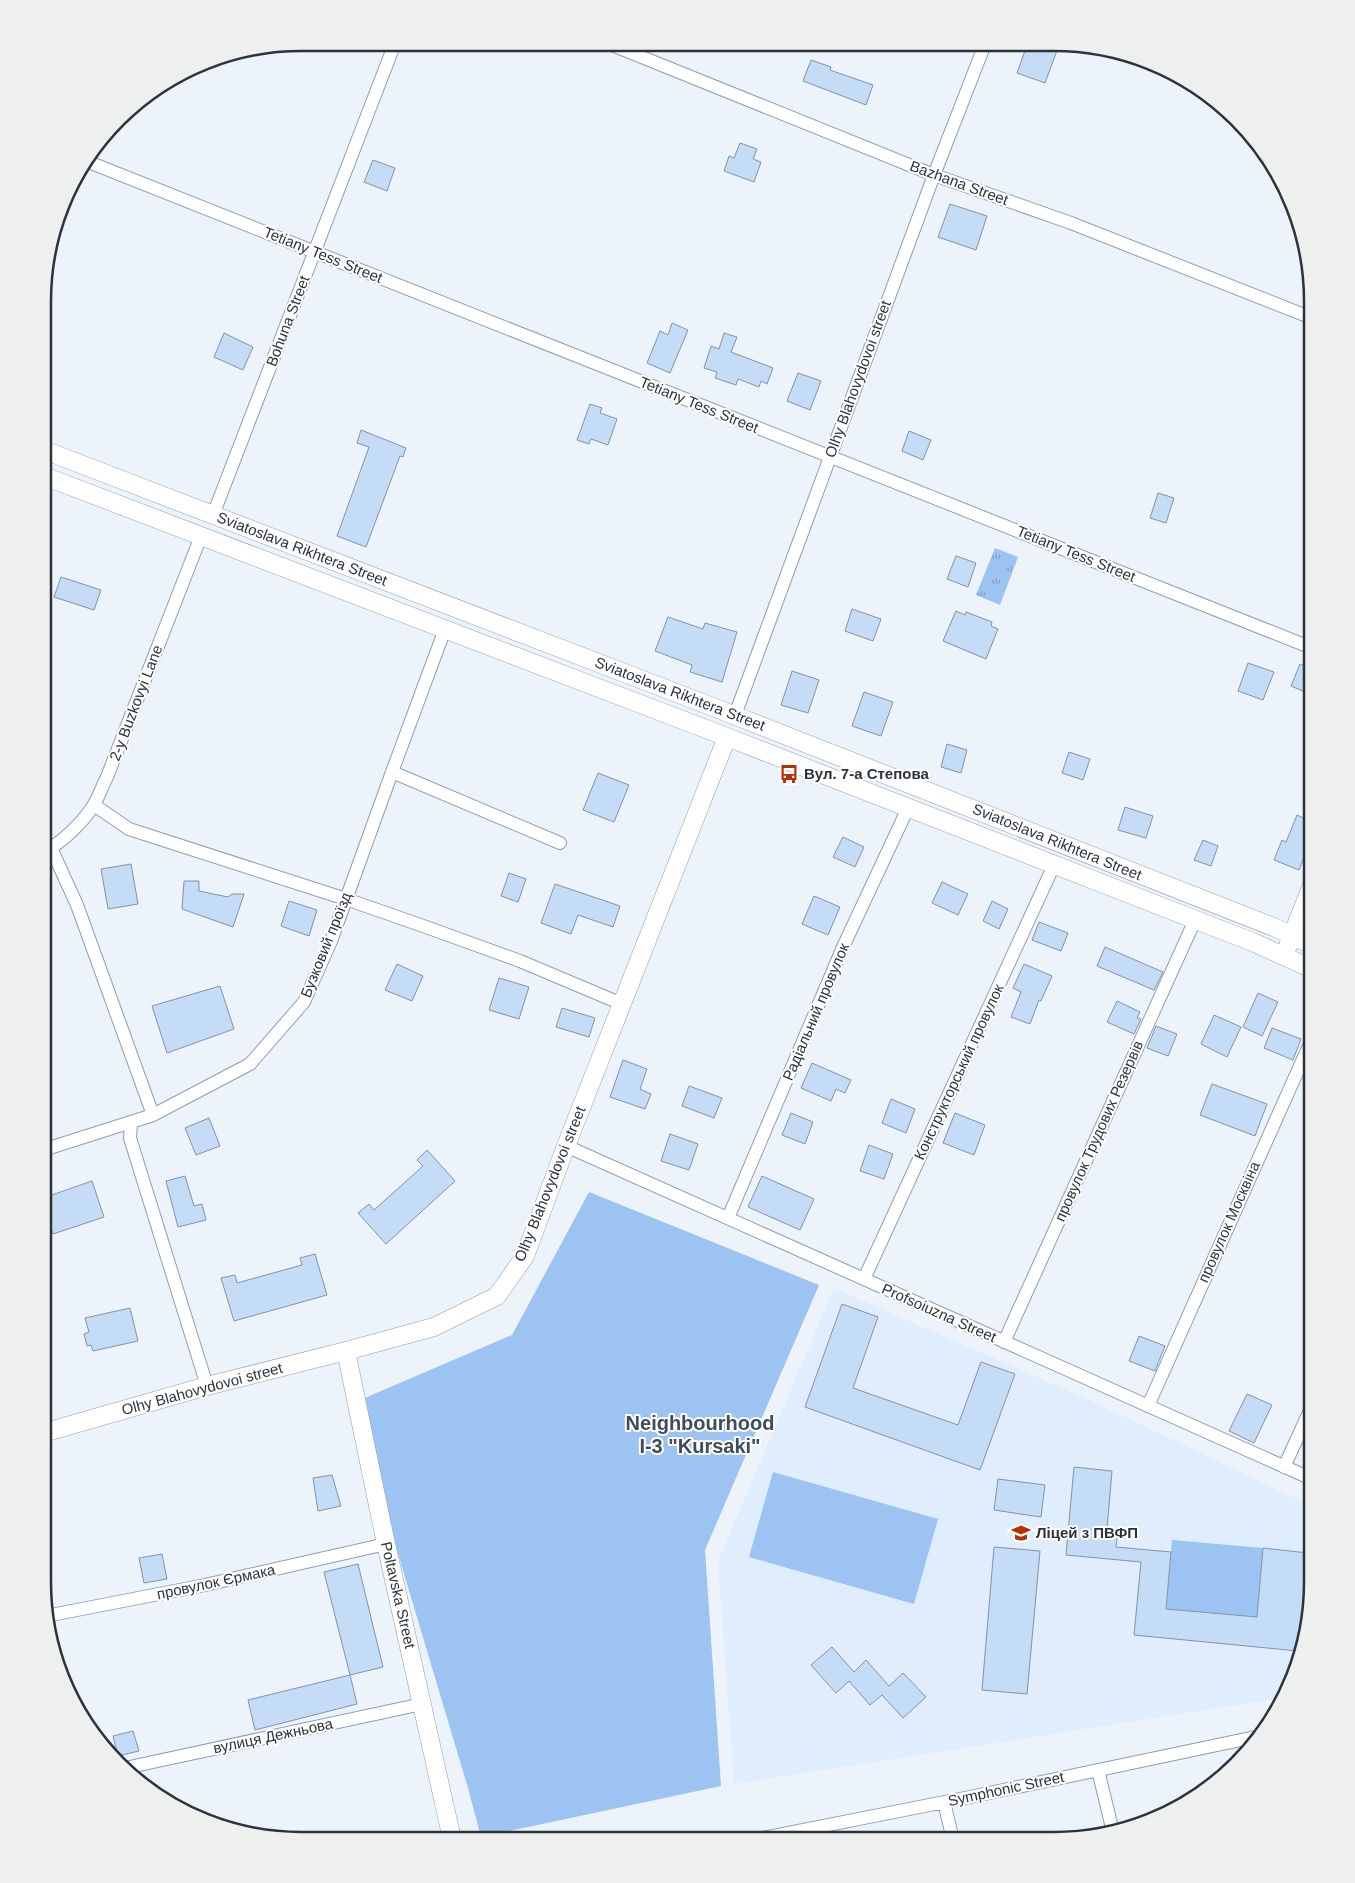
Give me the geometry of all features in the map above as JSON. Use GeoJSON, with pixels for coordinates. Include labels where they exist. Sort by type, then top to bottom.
{"type":"FeatureCollection","features":[{"type":"Feature","properties":{"kind":"main road","name":"Sviatoslava Rikhtera Street"},"geometry":{"type":"LineString","coordinates":[[51,453],[735,715],[1304,941]]}},
{"type":"Feature","properties":{"kind":"main road","name":"Sviatoslava Rikhtera Street"},"geometry":{"type":"LineString","coordinates":[[51,479],[727,737],[1304,965]]}},
{"type":"Feature","properties":{"kind":"main road","name":"Olhy Blahovydovoi street"},"geometry":{"type":"LineString","coordinates":[[51,1431],[206,1386],[434,1327],[497,1296],[525,1256],[566,1146],[727,737]]}},
{"type":"Feature","properties":{"kind":"main road"},"geometry":{"type":"LineString","coordinates":[[1284,956],[1304,906]]}},
{"type":"Feature","properties":{"kind":"main road","name":"Poltavska Street"},"geometry":{"type":"LineString","coordinates":[[346,1351],[386,1544],[450,1832]]}},
{"type":"Feature","properties":{"kind":"street","name":"Bohuna Street"},"geometry":{"type":"LineString","coordinates":[[213,515],[392,51]]}},
{"type":"Feature","properties":{"kind":"street","name":"Bazhana Street"},"geometry":{"type":"LineString","coordinates":[[627,51],[934,175],[1071,223],[1304,315]]}},
{"type":"Feature","properties":{"kind":"street","name":"Olhy Blahovydovoi street"},"geometry":{"type":"LineString","coordinates":[[735,715],[934,175],[982,51]]}},
{"type":"Feature","properties":{"kind":"street","name":"Tetiany Tess Street"},"geometry":{"type":"LineString","coordinates":[[93,164],[1304,645]]}},
{"type":"Feature","properties":{"kind":"street","name":"2-y Buzkovyi Lane"},"geometry":{"type":"LineString","coordinates":[[51,846],[78,825],[94,805],[107,777],[201,536]]}},
{"type":"Feature","properties":{"kind":"street","name":"Бузковий проїзд"},"geometry":{"type":"LineString","coordinates":[[51,1148],[152,1115],[250,1064],[304,1002],[331,941],[445,629]]}},
{"type":"Feature","properties":{"kind":"street"},"geometry":{"type":"LineString","coordinates":[[392,772],[560,843]]}},
{"type":"Feature","properties":{"kind":"street"},"geometry":{"type":"LineString","coordinates":[[94,805],[129,829],[346,899],[520,961],[622,1004]]}},
{"type":"Feature","properties":{"kind":"street","name":"Радіальний провулок"},"geometry":{"type":"LineString","coordinates":[[728,1218],[843,947],[908,808]]}},
{"type":"Feature","properties":{"kind":"street"},"geometry":{"type":"LineString","coordinates":[[51,856],[77,905],[152,1115]]}},
{"type":"Feature","properties":{"kind":"street","name":"Конструкторський провулок"},"geometry":{"type":"LineString","coordinates":[[864,1279],[1054,865]]}},
{"type":"Feature","properties":{"kind":"street","name":"провулок Трудових Резервів"},"geometry":{"type":"LineString","coordinates":[[1004,1342],[1195,920]]}},
{"type":"Feature","properties":{"kind":"street","name":"провулок Москвіна"},"geometry":{"type":"LineString","coordinates":[[1148,1406],[1304,1056]]}},
{"type":"Feature","properties":{"kind":"street"},"geometry":{"type":"LineString","coordinates":[[131,1123],[130,1138],[206,1386]]}},
{"type":"Feature","properties":{"kind":"street","name":"Profsoiuzna Street"},"geometry":{"type":"LineString","coordinates":[[566,1146],[1304,1476]]}},
{"type":"Feature","properties":{"kind":"street"},"geometry":{"type":"LineString","coordinates":[[1284,1467],[1304,1423]]}},
{"type":"Feature","properties":{"kind":"street","name":"провулок Єрмака"},"geometry":{"type":"LineString","coordinates":[[53,1615],[206,1585],[386,1544]]}},
{"type":"Feature","properties":{"kind":"street","name":"вулиця Дежньова"},"geometry":{"type":"LineString","coordinates":[[133,1766],[422,1704]]}},
{"type":"Feature","properties":{"kind":"street","name":"Symphonic Street"},"geometry":{"type":"LineString","coordinates":[[807,1832],[1248,1738]]}},
{"type":"Feature","properties":{"kind":"street"},"geometry":{"type":"LineString","coordinates":[[1098,1770],[1111,1825]]}},
{"type":"Feature","properties":{"kind":"street"},"geometry":{"type":"LineString","coordinates":[[944,1802],[951,1832]]}},
{"type":"Feature","properties":{"kind":"shaded area","name":"Ліцей з ПВФП"},"geometry":{"type":"Polygon","coordinates":[[[834,1288],[1085,1398],[1304,1502],[1302,1614],[1290,1662],[1274,1699],[734,1784],[718,1561],[834,1288]]]}},
{"type":"Feature","properties":{"kind":"green space"},"geometry":{"type":"Polygon","coordinates":[[[995,548],[1018,557],[1000,605],[976,595],[995,548]]]}},
{"type":"Feature","properties":{"kind":"green space"},"geometry":{"type":"Polygon","coordinates":[[[589,1192],[819,1285],[705,1550],[721,1786],[505,1832],[480,1832],[353,1403],[512,1335],[589,1192]]]}},
{"type":"Feature","properties":{"kind":"green space"},"geometry":{"type":"Polygon","coordinates":[[[773,1472],[938,1519],[914,1604],[749,1557],[773,1472]]]}},
{"type":"Feature","properties":{"kind":"green space"},"geometry":{"type":"Polygon","coordinates":[[[1172,1540],[1263,1548],[1257,1617],[1166,1609],[1172,1540]]]}},
{"type":"Feature","properties":{"kind":"building"},"geometry":{"type":"Polygon","coordinates":[[[1025,51],[1057,51],[1045,83],[1017,73],[1025,51]]]}},
{"type":"Feature","properties":{"kind":"building"},"geometry":{"type":"Polygon","coordinates":[[[811,60],[831,67],[830,70],[873,85],[866,105],[803,81],[811,60]]]}},
{"type":"Feature","properties":{"kind":"building"},"geometry":{"type":"Polygon","coordinates":[[[740,143],[757,149],[753,159],[761,162],[754,182],[724,171],[729,156],[734,158],[740,143]]]}},
{"type":"Feature","properties":{"kind":"building"},"geometry":{"type":"Polygon","coordinates":[[[373,160],[395,168],[387,191],[364,182],[373,160]]]}},
{"type":"Feature","properties":{"kind":"building"},"geometry":{"type":"Polygon","coordinates":[[[950,204],[987,216],[976,250],[938,237],[950,204]]]}},
{"type":"Feature","properties":{"kind":"building"},"geometry":{"type":"Polygon","coordinates":[[[672,323],[688,330],[670,373],[647,363],[660,331],[668,335],[672,323]]]}},
{"type":"Feature","properties":{"kind":"building"},"geometry":{"type":"Polygon","coordinates":[[[224,333],[253,347],[243,370],[214,357],[224,333]]]}},
{"type":"Feature","properties":{"kind":"building"},"geometry":{"type":"Polygon","coordinates":[[[724,333],[737,337],[731,352],[773,368],[767,384],[761,381],[759,387],[738,379],[736,385],[715,378],[717,372],[704,368],[711,346],[719,349],[724,333]]]}},
{"type":"Feature","properties":{"kind":"building"},"geometry":{"type":"Polygon","coordinates":[[[798,373],[821,381],[810,410],[787,401],[798,373]]]}},
{"type":"Feature","properties":{"kind":"building"},"geometry":{"type":"Polygon","coordinates":[[[590,404],[602,408],[600,413],[617,419],[608,445],[591,439],[589,444],[577,440],[590,404]]]}},
{"type":"Feature","properties":{"kind":"building"},"geometry":{"type":"Polygon","coordinates":[[[361,430],[406,448],[403,457],[400,456],[366,547],[337,536],[369,447],[357,443],[361,430]]]}},
{"type":"Feature","properties":{"kind":"building"},"geometry":{"type":"Polygon","coordinates":[[[909,431],[931,440],[923,460],[902,451],[909,431]]]}},
{"type":"Feature","properties":{"kind":"building"},"geometry":{"type":"Polygon","coordinates":[[[1158,493],[1174,498],[1166,523],[1150,518],[1158,493]]]}},
{"type":"Feature","properties":{"kind":"building"},"geometry":{"type":"Polygon","coordinates":[[[956,556],[976,563],[968,587],[947,579],[956,556]]]}},
{"type":"Feature","properties":{"kind":"building"},"geometry":{"type":"Polygon","coordinates":[[[61,577],[101,590],[94,610],[54,597],[61,577]]]}},
{"type":"Feature","properties":{"kind":"building"},"geometry":{"type":"Polygon","coordinates":[[[852,609],[881,619],[873,641],[845,631],[852,609]]]}},
{"type":"Feature","properties":{"kind":"building"},"geometry":{"type":"Polygon","coordinates":[[[956,611],[965,615],[966,612],[992,622],[991,626],[998,629],[986,659],[943,641],[956,611]]]}},
{"type":"Feature","properties":{"kind":"building"},"geometry":{"type":"Polygon","coordinates":[[[668,617],[703,629],[705,623],[737,632],[722,682],[690,672],[692,665],[655,651],[668,617]]]}},
{"type":"Feature","properties":{"kind":"building"},"geometry":{"type":"Polygon","coordinates":[[[1248,663],[1274,672],[1263,700],[1238,691],[1248,663]]]}},
{"type":"Feature","properties":{"kind":"building"},"geometry":{"type":"Polygon","coordinates":[[[1300,664],[1304,666],[1304,692],[1291,686],[1300,664]]]}},
{"type":"Feature","properties":{"kind":"building"},"geometry":{"type":"Polygon","coordinates":[[[792,671],[819,680],[808,713],[781,705],[792,671]]]}},
{"type":"Feature","properties":{"kind":"building"},"geometry":{"type":"Polygon","coordinates":[[[864,692],[893,702],[881,736],[852,726],[864,692]]]}},
{"type":"Feature","properties":{"kind":"building"},"geometry":{"type":"Polygon","coordinates":[[[947,744],[967,750],[961,773],[941,767],[947,744]]]}},
{"type":"Feature","properties":{"kind":"building"},"geometry":{"type":"Polygon","coordinates":[[[1069,752],[1090,759],[1083,780],[1062,773],[1069,752]]]}},
{"type":"Feature","properties":{"kind":"building"},"geometry":{"type":"Polygon","coordinates":[[[598,773],[629,785],[614,822],[583,810],[598,773]]]}},
{"type":"Feature","properties":{"kind":"building"},"geometry":{"type":"Polygon","coordinates":[[[1125,807],[1153,816],[1146,838],[1118,830],[1125,807]]]}},
{"type":"Feature","properties":{"kind":"building"},"geometry":{"type":"Polygon","coordinates":[[[1297,815],[1304,818],[1304,857],[1299,870],[1274,860],[1282,840],[1286,842],[1297,815]]]}},
{"type":"Feature","properties":{"kind":"building"},"geometry":{"type":"Polygon","coordinates":[[[843,837],[864,847],[855,867],[833,857],[843,837]]]}},
{"type":"Feature","properties":{"kind":"building"},"geometry":{"type":"Polygon","coordinates":[[[1203,840],[1218,846],[1211,866],[1194,860],[1203,840]]]}},
{"type":"Feature","properties":{"kind":"building"},"geometry":{"type":"Polygon","coordinates":[[[131,864],[138,904],[108,909],[101,869],[131,864]]]}},
{"type":"Feature","properties":{"kind":"building"},"geometry":{"type":"Polygon","coordinates":[[[509,873],[526,879],[518,902],[501,896],[509,873]]]}},
{"type":"Feature","properties":{"kind":"building"},"geometry":{"type":"Polygon","coordinates":[[[184,881],[199,881],[199,891],[228,897],[232,894],[244,894],[233,927],[182,909],[184,881]]]}},
{"type":"Feature","properties":{"kind":"building"},"geometry":{"type":"Polygon","coordinates":[[[942,882],[968,894],[958,915],[932,903],[942,882]]]}},
{"type":"Feature","properties":{"kind":"building"},"geometry":{"type":"Polygon","coordinates":[[[555,884],[620,906],[613,927],[578,915],[571,934],[541,923],[555,884]]]}},
{"type":"Feature","properties":{"kind":"building"},"geometry":{"type":"Polygon","coordinates":[[[814,896],[840,907],[828,935],[802,924],[814,896]]]}},
{"type":"Feature","properties":{"kind":"building"},"geometry":{"type":"Polygon","coordinates":[[[289,901],[317,910],[309,936],[281,926],[289,901]]]}},
{"type":"Feature","properties":{"kind":"building"},"geometry":{"type":"Polygon","coordinates":[[[992,901],[1008,909],[999,929],[983,921],[992,901]]]}},
{"type":"Feature","properties":{"kind":"building"},"geometry":{"type":"Polygon","coordinates":[[[1039,922],[1068,933],[1061,951],[1032,940],[1039,922]]]}},
{"type":"Feature","properties":{"kind":"building"},"geometry":{"type":"Polygon","coordinates":[[[1105,947],[1163,972],[1154,990],[1097,966],[1105,947]]]}},
{"type":"Feature","properties":{"kind":"building"},"geometry":{"type":"Polygon","coordinates":[[[397,964],[423,976],[412,1001],[385,990],[397,964]]]}},
{"type":"Feature","properties":{"kind":"building"},"geometry":{"type":"Polygon","coordinates":[[[1024,964],[1052,976],[1041,1001],[1039,1000],[1030,1024],[1011,1017],[1021,992],[1013,988],[1024,964]]]}},
{"type":"Feature","properties":{"kind":"building"},"geometry":{"type":"Polygon","coordinates":[[[499,978],[529,987],[519,1019],[489,1010],[499,978]]]}},
{"type":"Feature","properties":{"kind":"building"},"geometry":{"type":"Polygon","coordinates":[[[220,986],[234,1029],[167,1053],[152,1006],[220,986]]]}},
{"type":"Feature","properties":{"kind":"building"},"geometry":{"type":"Polygon","coordinates":[[[1258,993],[1278,1002],[1262,1036],[1243,1027],[1258,993]]]}},
{"type":"Feature","properties":{"kind":"building"},"geometry":{"type":"Polygon","coordinates":[[[1117,1001],[1140,1012],[1137,1018],[1141,1019],[1134,1034],[1107,1022],[1117,1001]]]}},
{"type":"Feature","properties":{"kind":"building"},"geometry":{"type":"Polygon","coordinates":[[[562,1008],[595,1018],[589,1037],[556,1027],[562,1008]]]}},
{"type":"Feature","properties":{"kind":"building"},"geometry":{"type":"Polygon","coordinates":[[[1214,1015],[1241,1027],[1227,1057],[1201,1044],[1214,1015]]]}},
{"type":"Feature","properties":{"kind":"building"},"geometry":{"type":"Polygon","coordinates":[[[1156,1026],[1177,1034],[1168,1056],[1147,1048],[1156,1026]]]}},
{"type":"Feature","properties":{"kind":"building"},"geometry":{"type":"Polygon","coordinates":[[[1272,1028],[1301,1039],[1293,1060],[1264,1048],[1272,1028]]]}},
{"type":"Feature","properties":{"kind":"building"},"geometry":{"type":"Polygon","coordinates":[[[623,1060],[647,1069],[640,1089],[651,1094],[645,1109],[610,1097],[623,1060]]]}},
{"type":"Feature","properties":{"kind":"building"},"geometry":{"type":"Polygon","coordinates":[[[812,1063],[851,1080],[845,1093],[836,1089],[831,1101],[801,1088],[812,1063]]]}},
{"type":"Feature","properties":{"kind":"building"},"geometry":{"type":"Polygon","coordinates":[[[1212,1084],[1267,1104],[1255,1136],[1200,1115],[1212,1084]]]}},
{"type":"Feature","properties":{"kind":"building"},"geometry":{"type":"Polygon","coordinates":[[[689,1086],[722,1098],[714,1118],[682,1106],[689,1086]]]}},
{"type":"Feature","properties":{"kind":"building"},"geometry":{"type":"Polygon","coordinates":[[[891,1099],[915,1109],[906,1133],[882,1123],[891,1099]]]}},
{"type":"Feature","properties":{"kind":"building"},"geometry":{"type":"Polygon","coordinates":[[[791,1113],[813,1122],[805,1144],[782,1135],[791,1113]]]}},
{"type":"Feature","properties":{"kind":"building"},"geometry":{"type":"Polygon","coordinates":[[[955,1113],[985,1125],[974,1155],[943,1143],[955,1113]]]}},
{"type":"Feature","properties":{"kind":"building"},"geometry":{"type":"Polygon","coordinates":[[[209,1118],[220,1146],[196,1155],[185,1128],[209,1118]]]}},
{"type":"Feature","properties":{"kind":"building"},"geometry":{"type":"Polygon","coordinates":[[[670,1134],[698,1144],[689,1170],[661,1161],[670,1134]]]}},
{"type":"Feature","properties":{"kind":"building"},"geometry":{"type":"Polygon","coordinates":[[[869,1145],[893,1154],[884,1179],[860,1171],[869,1145]]]}},
{"type":"Feature","properties":{"kind":"building"},"geometry":{"type":"Polygon","coordinates":[[[427,1150],[455,1181],[386,1244],[358,1213],[369,1204],[374,1210],[423,1166],[417,1160],[427,1150]]]}},
{"type":"Feature","properties":{"kind":"building"},"geometry":{"type":"Polygon","coordinates":[[[185,1176],[194,1206],[202,1204],[206,1220],[178,1227],[166,1181],[185,1176]]]}},
{"type":"Feature","properties":{"kind":"building"},"geometry":{"type":"Polygon","coordinates":[[[762,1176],[814,1199],[800,1230],[748,1207],[762,1176]]]}},
{"type":"Feature","properties":{"kind":"building"},"geometry":{"type":"Polygon","coordinates":[[[92,1181],[104,1217],[53,1234],[51,1228],[51,1195],[92,1181]]]}},
{"type":"Feature","properties":{"kind":"building"},"geometry":{"type":"Polygon","coordinates":[[[315,1254],[327,1295],[234,1321],[221,1278],[235,1275],[237,1283],[302,1265],[300,1258],[315,1254]]]}},
{"type":"Feature","properties":{"kind":"building"},"geometry":{"type":"Polygon","coordinates":[[[842,1304],[878,1317],[853,1388],[958,1425],[981,1362],[1015,1374],[980,1470],[805,1407],[842,1304]]]}},
{"type":"Feature","properties":{"kind":"building"},"geometry":{"type":"Polygon","coordinates":[[[130,1308],[138,1341],[93,1351],[91,1345],[87,1346],[84,1334],[89,1332],[85,1318],[130,1308]]]}},
{"type":"Feature","properties":{"kind":"building"},"geometry":{"type":"Polygon","coordinates":[[[1139,1336],[1165,1346],[1155,1371],[1129,1361],[1139,1336]]]}},
{"type":"Feature","properties":{"kind":"building"},"geometry":{"type":"Polygon","coordinates":[[[1247,1394],[1272,1405],[1254,1443],[1229,1431],[1247,1394]]]}},
{"type":"Feature","properties":{"kind":"building"},"geometry":{"type":"Polygon","coordinates":[[[1074,1467],[1112,1471],[1107,1529],[1118,1530],[1116,1547],[1171,1552],[1166,1609],[1257,1617],[1263,1548],[1304,1553],[1302,1617],[1294,1651],[1134,1635],[1141,1562],[1066,1555],[1074,1467]]]}},
{"type":"Feature","properties":{"kind":"building"},"geometry":{"type":"Polygon","coordinates":[[[332,1475],[341,1506],[318,1511],[313,1478],[332,1475]]]}},
{"type":"Feature","properties":{"kind":"building"},"geometry":{"type":"Polygon","coordinates":[[[998,1479],[1045,1485],[1041,1517],[994,1510],[998,1479]]]}},
{"type":"Feature","properties":{"kind":"building"},"geometry":{"type":"Polygon","coordinates":[[[994,1547],[1040,1551],[1027,1694],[982,1690],[994,1547]]]}},
{"type":"Feature","properties":{"kind":"building"},"geometry":{"type":"Polygon","coordinates":[[[162,1554],[167,1579],[144,1583],[139,1558],[162,1554]]]}},
{"type":"Feature","properties":{"kind":"building"},"geometry":{"type":"Polygon","coordinates":[[[358,1564],[383,1667],[350,1675],[324,1572],[358,1564]]]}},
{"type":"Feature","properties":{"kind":"building"},"geometry":{"type":"Polygon","coordinates":[[[832,1647],[854,1672],[866,1660],[889,1686],[903,1673],[926,1697],[903,1718],[882,1695],[870,1705],[849,1681],[836,1693],[811,1665],[832,1647]]]}},
{"type":"Feature","properties":{"kind":"building"},"geometry":{"type":"Polygon","coordinates":[[[350,1675],[357,1704],[255,1730],[248,1700],[350,1675]]]}},
{"type":"Feature","properties":{"kind":"building"},"geometry":{"type":"Polygon","coordinates":[[[133,1731],[139,1751],[122,1755],[116,1749],[113,1736],[133,1731]]]}},
{"type":"Feature","properties":{"kind":"place","name":"Вул. 7-а Степова"},"geometry":{"type":"Point","coordinates":[789,774]}},
{"type":"Feature","properties":{"kind":"place","name":"Ліцей з ПВФП"},"geometry":{"type":"Point","coordinates":[1021,1533]}},
{"type":"Feature","properties":{"kind":"district","name":"Neighbourhood I-3 \"Kursaki\""},"geometry":{"type":"Point","coordinates":[700,1434]}}]}
